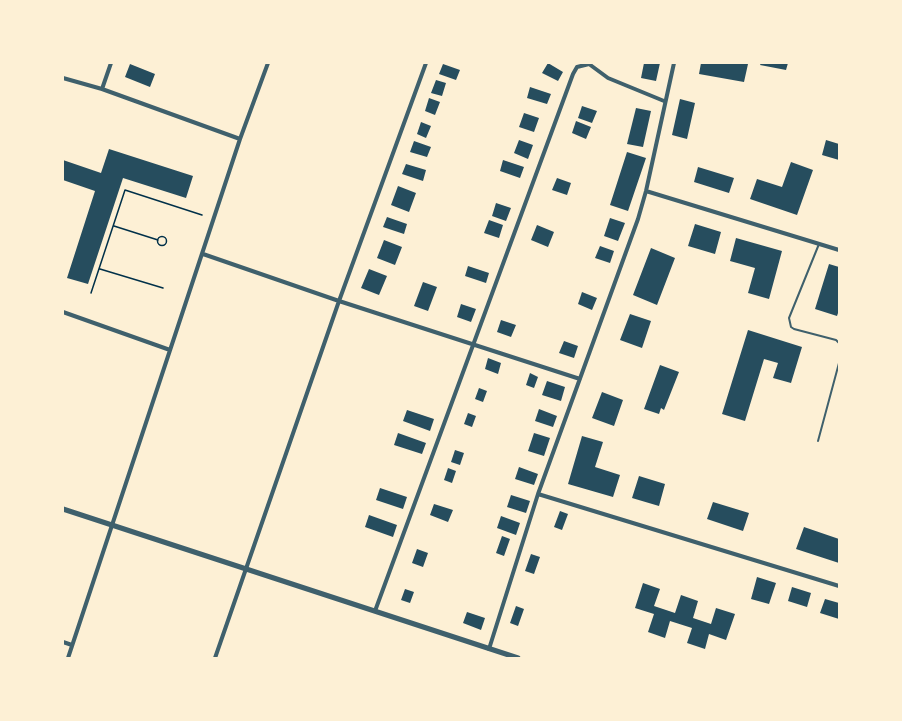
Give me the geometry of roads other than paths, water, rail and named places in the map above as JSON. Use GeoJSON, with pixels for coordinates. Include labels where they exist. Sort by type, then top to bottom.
{"type":"FeatureCollection","features":[{"type":"Feature","properties":{"kind":"street"},"geometry":{"type":"LineString","coordinates":[[102,89],[111,63]]}},
{"type":"Feature","properties":{"kind":"street"},"geometry":{"type":"LineString","coordinates":[[68,658],[240,139],[268,63]]}},
{"type":"Feature","properties":{"kind":"street"},"geometry":{"type":"LineString","coordinates":[[215,658],[244,569],[339,301],[426,63]]}},
{"type":"Feature","properties":{"kind":"street"},"geometry":{"type":"LineString","coordinates":[[489,649],[538,494],[646,192],[674,63]]}},
{"type":"Feature","properties":{"kind":"street"},"geometry":{"type":"LineString","coordinates":[[375,612],[573,74],[577,67],[589,64],[608,78],[664,101]]}},
{"type":"Feature","properties":{"kind":"street"},"geometry":{"type":"LineString","coordinates":[[63,78],[102,89],[240,139]]}},
{"type":"Feature","properties":{"kind":"street"},"geometry":{"type":"LineString","coordinates":[[646,192],[839,250]]}},
{"type":"Feature","properties":{"kind":"street"},"geometry":{"type":"LineString","coordinates":[[203,254],[339,301],[580,379]]}},
{"type":"Feature","properties":{"kind":"street"},"geometry":{"type":"LineString","coordinates":[[63,312],[170,350]]}},
{"type":"Feature","properties":{"kind":"street"},"geometry":{"type":"LineString","coordinates":[[538,494],[839,586]]}},
{"type":"Feature","properties":{"kind":"street"},"geometry":{"type":"LineString","coordinates":[[63,509],[518,658]]}},
{"type":"Feature","properties":{"kind":"street"},"geometry":{"type":"LineString","coordinates":[[63,642],[72,645]]}},
{"type":"Feature","properties":{"kind":"lane"},"geometry":{"type":"LineString","coordinates":[[819,244],[789,323],[794,330],[836,340],[839,343]]}},
{"type":"Feature","properties":{"kind":"lane"},"geometry":{"type":"LineString","coordinates":[[818,441],[839,363]]}}]}
